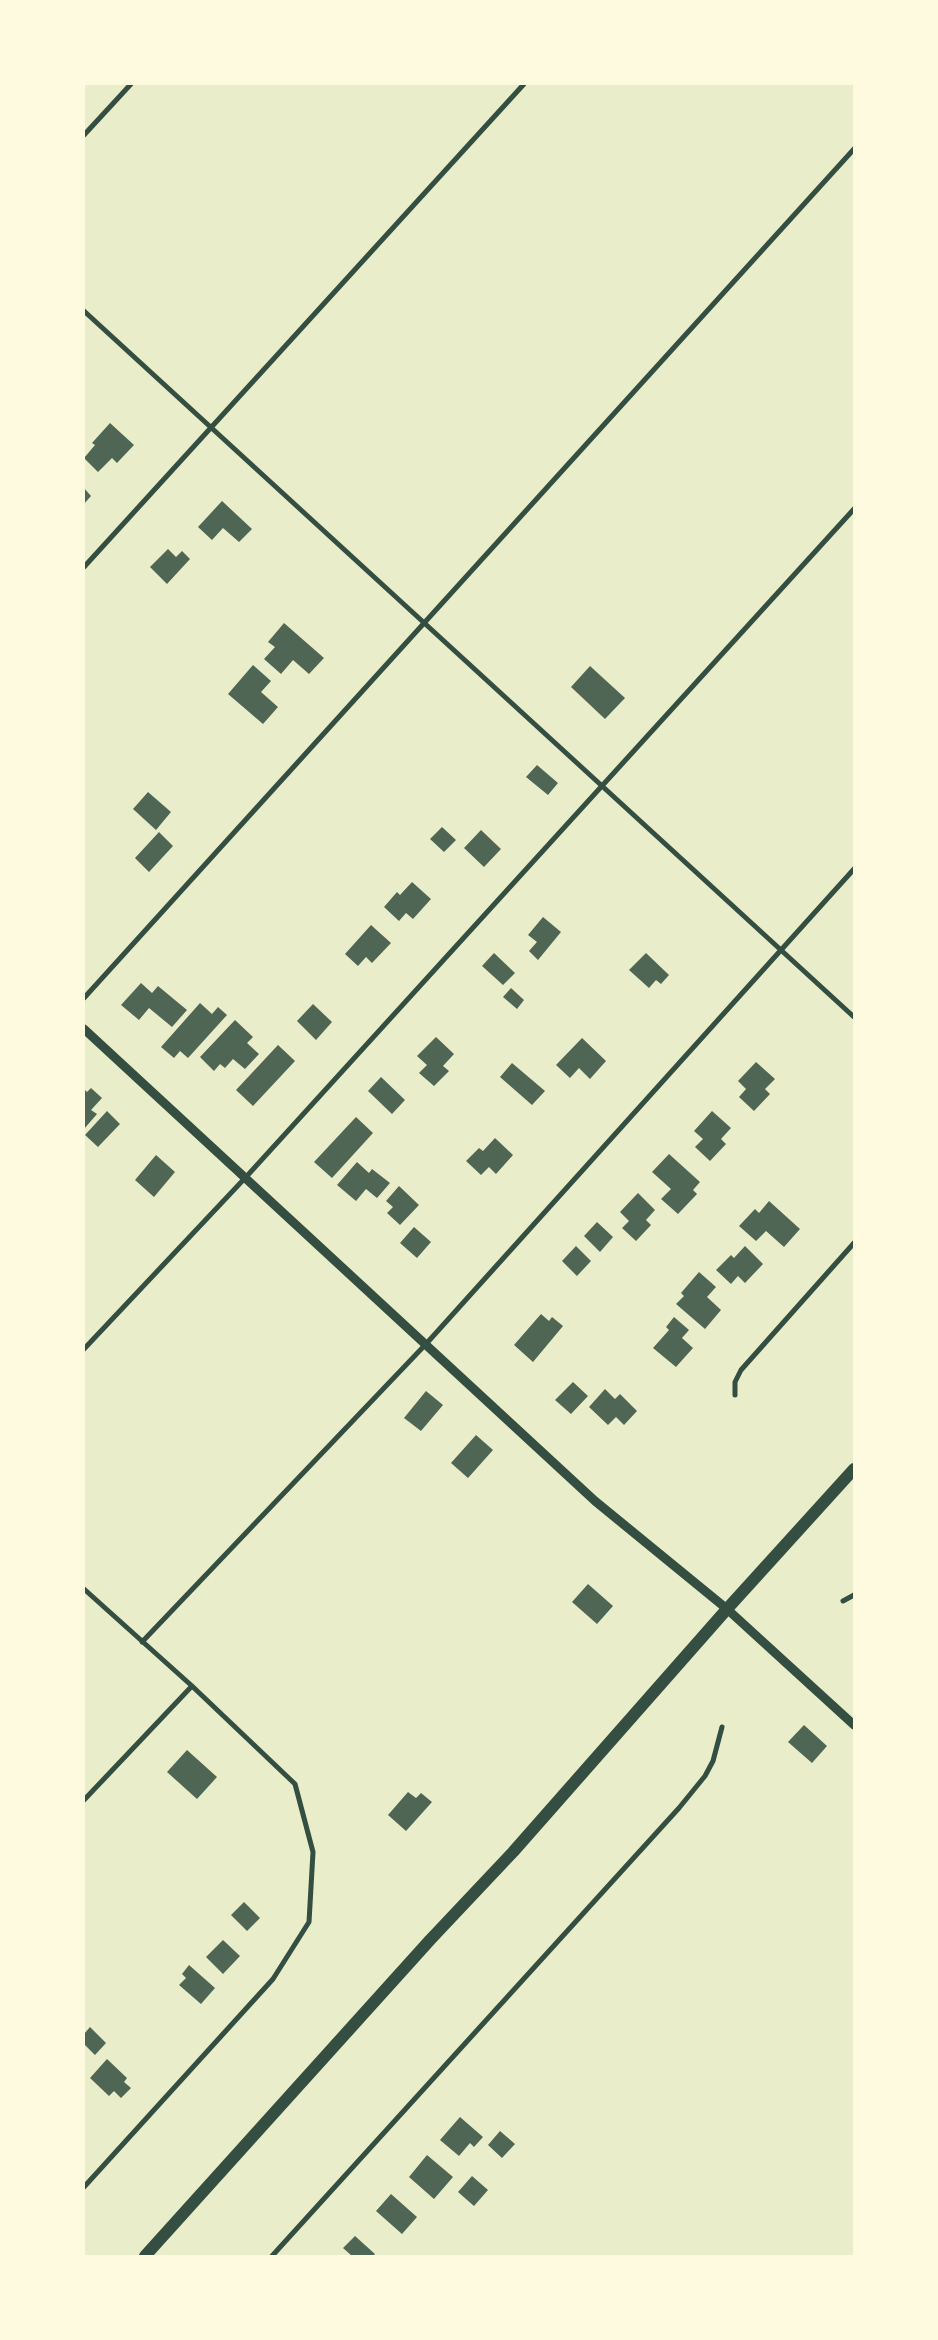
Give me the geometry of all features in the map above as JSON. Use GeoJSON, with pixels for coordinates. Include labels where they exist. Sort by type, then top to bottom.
{"type":"FeatureCollection","features":[{"type":"Feature","properties":{"kind":"main road"},"geometry":{"type":"LineString","coordinates":[[145,2256],[430,1940],[513,1852],[727,1609],[854,1469]]}},
{"type":"Feature","properties":{"kind":"street"},"geometry":{"type":"LineString","coordinates":[[84,135],[130,84]]}},
{"type":"Feature","properties":{"kind":"street"},"geometry":{"type":"LineString","coordinates":[[84,567],[524,84]]}},
{"type":"Feature","properties":{"kind":"street"},"geometry":{"type":"LineString","coordinates":[[84,998],[854,149]]}},
{"type":"Feature","properties":{"kind":"street"},"geometry":{"type":"LineString","coordinates":[[84,311],[854,1017]]}},
{"type":"Feature","properties":{"kind":"street"},"geometry":{"type":"LineString","coordinates":[[84,1349],[246,1177],[854,509]]}},
{"type":"Feature","properties":{"kind":"street"},"geometry":{"type":"LineString","coordinates":[[142,1642],[426,1344],[854,869]]}},
{"type":"Feature","properties":{"kind":"street"},"geometry":{"type":"LineString","coordinates":[[84,1029],[595,1501],[727,1609],[854,1725]]}},
{"type":"Feature","properties":{"kind":"street"},"geometry":{"type":"LineString","coordinates":[[735,1394],[735,1382],[741,1370],[854,1243]]}},
{"type":"Feature","properties":{"kind":"street"},"geometry":{"type":"LineString","coordinates":[[84,1589],[192,1686],[296,1784],[313,1852],[309,1922],[273,1979],[84,2187]]}},
{"type":"Feature","properties":{"kind":"street"},"geometry":{"type":"LineString","coordinates":[[843,1601],[854,1595]]}},
{"type":"Feature","properties":{"kind":"street"},"geometry":{"type":"LineString","coordinates":[[84,1800],[192,1686]]}},
{"type":"Feature","properties":{"kind":"street"},"geometry":{"type":"LineString","coordinates":[[272,2256],[679,1808],[713,1761],[722,1727]]}},
{"type":"Feature","properties":{"kind":"building"},"geometry":{"type":"Polygon","coordinates":[[[110,423],[134,445],[117,463],[112,458],[98,472],[84,458],[95,445],[92,443],[110,423]]]}},
{"type":"Feature","properties":{"kind":"building"},"geometry":{"type":"Polygon","coordinates":[[[84,488],[91,496],[84,504],[84,488]]]}},
{"type":"Feature","properties":{"kind":"building"},"geometry":{"type":"Polygon","coordinates":[[[222,501],[252,529],[239,542],[223,528],[212,540],[198,527],[222,501]]]}},
{"type":"Feature","properties":{"kind":"building"},"geometry":{"type":"Polygon","coordinates":[[[168,549],[176,557],[182,551],[190,559],[167,584],[150,567],[168,549]]]}},
{"type":"Feature","properties":{"kind":"building"},"geometry":{"type":"Polygon","coordinates":[[[284,623],[324,658],[309,674],[293,660],[281,674],[264,659],[275,647],[268,642],[284,623]]]}},
{"type":"Feature","properties":{"kind":"building"},"geometry":{"type":"Polygon","coordinates":[[[253,665],[271,681],[261,692],[278,707],[263,724],[228,694],[253,665]]]}},
{"type":"Feature","properties":{"kind":"building"},"geometry":{"type":"Polygon","coordinates":[[[590,666],[625,698],[605,719],[571,687],[590,666]]]}},
{"type":"Feature","properties":{"kind":"building"},"geometry":{"type":"Polygon","coordinates":[[[537,765],[558,783],[548,795],[526,777],[537,765]]]}},
{"type":"Feature","properties":{"kind":"building"},"geometry":{"type":"Polygon","coordinates":[[[148,792],[171,812],[156,830],[133,809],[148,792]]]}},
{"type":"Feature","properties":{"kind":"building"},"geometry":{"type":"Polygon","coordinates":[[[442,827],[456,840],[444,852],[430,839],[442,827]]]}},
{"type":"Feature","properties":{"kind":"building"},"geometry":{"type":"Polygon","coordinates":[[[481,830],[501,849],[484,867],[464,848],[481,830]]]}},
{"type":"Feature","properties":{"kind":"building"},"geometry":{"type":"Polygon","coordinates":[[[159,832],[173,846],[149,872],[135,858],[159,832]]]}},
{"type":"Feature","properties":{"kind":"building"},"geometry":{"type":"Polygon","coordinates":[[[412,882],[431,899],[413,919],[406,913],[399,921],[384,907],[397,892],[400,895],[412,882]]]}},
{"type":"Feature","properties":{"kind":"building"},"geometry":{"type":"Polygon","coordinates":[[[543,917],[561,932],[538,960],[529,951],[537,942],[528,935],[543,917]]]}},
{"type":"Feature","properties":{"kind":"building"},"geometry":{"type":"Polygon","coordinates":[[[371,925],[391,943],[372,963],[366,957],[358,966],[345,954],[371,925]]]}},
{"type":"Feature","properties":{"kind":"building"},"geometry":{"type":"Polygon","coordinates":[[[494,953],[515,973],[503,985],[482,966],[494,953]]]}},
{"type":"Feature","properties":{"kind":"building"},"geometry":{"type":"Polygon","coordinates":[[[646,953],[669,975],[661,984],[656,980],[649,988],[629,970],[646,953]]]}},
{"type":"Feature","properties":{"kind":"building"},"geometry":{"type":"Polygon","coordinates":[[[141,983],[152,993],[158,986],[187,1010],[172,1027],[149,1008],[139,1020],[121,1005],[141,983]]]}},
{"type":"Feature","properties":{"kind":"building"},"geometry":{"type":"Polygon","coordinates":[[[511,988],[524,1000],[517,1009],[503,997],[511,988]]]}},
{"type":"Feature","properties":{"kind":"building"},"geometry":{"type":"Polygon","coordinates":[[[200,1003],[212,1014],[218,1007],[227,1015],[188,1058],[180,1051],[174,1058],[161,1047],[200,1003]]]}},
{"type":"Feature","properties":{"kind":"building"},"geometry":{"type":"Polygon","coordinates":[[[313,1004],[332,1022],[316,1040],[297,1021],[313,1004]]]}},
{"type":"Feature","properties":{"kind":"building"},"geometry":{"type":"Polygon","coordinates":[[[235,1020],[253,1037],[247,1043],[259,1054],[245,1069],[233,1059],[225,1068],[220,1064],[214,1071],[200,1057],[235,1020]]]}},
{"type":"Feature","properties":{"kind":"building"},"geometry":{"type":"Polygon","coordinates":[[[436,1037],[454,1054],[443,1066],[449,1071],[434,1086],[419,1073],[427,1065],[417,1056],[436,1037]]]}},
{"type":"Feature","properties":{"kind":"building"},"geometry":{"type":"Polygon","coordinates":[[[582,1038],[606,1061],[590,1079],[579,1068],[570,1078],[556,1065],[582,1038]]]}},
{"type":"Feature","properties":{"kind":"building"},"geometry":{"type":"Polygon","coordinates":[[[278,1045],[295,1061],[253,1106],[236,1090],[278,1045]]]}},
{"type":"Feature","properties":{"kind":"building"},"geometry":{"type":"Polygon","coordinates":[[[756,1062],[775,1079],[765,1089],[770,1094],[754,1111],[739,1097],[746,1089],[738,1081],[756,1062]]]}},
{"type":"Feature","properties":{"kind":"building"},"geometry":{"type":"Polygon","coordinates":[[[512,1063],[545,1091],[532,1105],[500,1077],[512,1063]]]}},
{"type":"Feature","properties":{"kind":"building"},"geometry":{"type":"Polygon","coordinates":[[[381,1077],[405,1100],[392,1114],[368,1091],[381,1077]]]}},
{"type":"Feature","properties":{"kind":"building"},"geometry":{"type":"Polygon","coordinates":[[[91,1088],[102,1098],[91,1110],[97,1114],[84,1129],[84,1089],[87,1092],[91,1088]]]}},
{"type":"Feature","properties":{"kind":"building"},"geometry":{"type":"Polygon","coordinates":[[[107,1111],[120,1124],[98,1147],[85,1135],[107,1111]]]}},
{"type":"Feature","properties":{"kind":"building"},"geometry":{"type":"Polygon","coordinates":[[[712,1111],[731,1128],[721,1139],[726,1144],[710,1161],[695,1147],[703,1139],[694,1131],[712,1111]]]}},
{"type":"Feature","properties":{"kind":"building"},"geometry":{"type":"Polygon","coordinates":[[[356,1117],[373,1133],[332,1178],[314,1162],[356,1117]]]}},
{"type":"Feature","properties":{"kind":"building"},"geometry":{"type":"Polygon","coordinates":[[[495,1138],[513,1155],[496,1174],[489,1167],[481,1175],[466,1161],[479,1148],[483,1151],[495,1138]]]}},
{"type":"Feature","properties":{"kind":"building"},"geometry":{"type":"Polygon","coordinates":[[[669,1154],[700,1182],[693,1190],[697,1194],[678,1214],[661,1199],[671,1189],[652,1172],[669,1154]]]}},
{"type":"Feature","properties":{"kind":"building"},"geometry":{"type":"Polygon","coordinates":[[[156,1155],[175,1172],[154,1197],[135,1180],[156,1155]]]}},
{"type":"Feature","properties":{"kind":"building"},"geometry":{"type":"Polygon","coordinates":[[[357,1162],[369,1173],[372,1169],[390,1183],[377,1198],[366,1189],[356,1201],[337,1185],[357,1162]]]}},
{"type":"Feature","properties":{"kind":"building"},"geometry":{"type":"Polygon","coordinates":[[[399,1186],[419,1205],[400,1225],[387,1213],[393,1207],[386,1201],[399,1186]]]}},
{"type":"Feature","properties":{"kind":"building"},"geometry":{"type":"Polygon","coordinates":[[[638,1193],[655,1210],[646,1220],[651,1225],[636,1241],[622,1228],[629,1221],[620,1212],[638,1193]]]}},
{"type":"Feature","properties":{"kind":"building"},"geometry":{"type":"Polygon","coordinates":[[[769,1201],[800,1229],[784,1247],[766,1231],[756,1241],[739,1226],[755,1209],[759,1213],[769,1201]]]}},
{"type":"Feature","properties":{"kind":"building"},"geometry":{"type":"Polygon","coordinates":[[[597,1222],[613,1237],[600,1252],[584,1236],[597,1222]]]}},
{"type":"Feature","properties":{"kind":"building"},"geometry":{"type":"Polygon","coordinates":[[[414,1227],[431,1242],[417,1258],[400,1243],[414,1227]]]}},
{"type":"Feature","properties":{"kind":"building"},"geometry":{"type":"Polygon","coordinates":[[[576,1246],[591,1261],[577,1276],[562,1261],[576,1246]]]}},
{"type":"Feature","properties":{"kind":"building"},"geometry":{"type":"Polygon","coordinates":[[[745,1246],[763,1264],[745,1283],[738,1276],[731,1284],[716,1270],[731,1255],[734,1258],[745,1246]]]}},
{"type":"Feature","properties":{"kind":"building"},"geometry":{"type":"Polygon","coordinates":[[[699,1272],[716,1287],[707,1297],[721,1310],[705,1329],[676,1304],[684,1296],[681,1293],[699,1272]]]}},
{"type":"Feature","properties":{"kind":"building"},"geometry":{"type":"Polygon","coordinates":[[[541,1314],[549,1321],[552,1317],[563,1326],[533,1362],[514,1345],[541,1314]]]}},
{"type":"Feature","properties":{"kind":"building"},"geometry":{"type":"Polygon","coordinates":[[[674,1317],[689,1330],[682,1338],[693,1348],[676,1367],[653,1348],[669,1330],[666,1327],[674,1317]]]}},
{"type":"Feature","properties":{"kind":"building"},"geometry":{"type":"Polygon","coordinates":[[[573,1382],[588,1396],[571,1414],[555,1400],[573,1382]]]}},
{"type":"Feature","properties":{"kind":"building"},"geometry":{"type":"Polygon","coordinates":[[[605,1389],[615,1399],[620,1394],[637,1411],[624,1425],[616,1417],[608,1425],[589,1407],[605,1389]]]}},
{"type":"Feature","properties":{"kind":"building"},"geometry":{"type":"Polygon","coordinates":[[[426,1391],[443,1405],[421,1431],[404,1418],[426,1391]]]}},
{"type":"Feature","properties":{"kind":"building"},"geometry":{"type":"Polygon","coordinates":[[[476,1435],[493,1450],[468,1478],[451,1463],[476,1435]]]}},
{"type":"Feature","properties":{"kind":"building"},"geometry":{"type":"Polygon","coordinates":[[[588,1584],[613,1606],[597,1624],[572,1602],[588,1584]]]}},
{"type":"Feature","properties":{"kind":"building"},"geometry":{"type":"Polygon","coordinates":[[[804,1725],[827,1746],[812,1763],[788,1742],[804,1725]]]}},
{"type":"Feature","properties":{"kind":"building"},"geometry":{"type":"Polygon","coordinates":[[[187,1750],[217,1777],[197,1799],[167,1772],[187,1750]]]}},
{"type":"Feature","properties":{"kind":"building"},"geometry":{"type":"Polygon","coordinates":[[[408,1792],[416,1798],[421,1793],[432,1802],[406,1831],[388,1815],[408,1792]]]}},
{"type":"Feature","properties":{"kind":"building"},"geometry":{"type":"Polygon","coordinates":[[[244,1902],[260,1918],[247,1931],[231,1915],[244,1902]]]}},
{"type":"Feature","properties":{"kind":"building"},"geometry":{"type":"Polygon","coordinates":[[[223,1940],[240,1956],[223,1974],[206,1957],[223,1940]]]}},
{"type":"Feature","properties":{"kind":"building"},"geometry":{"type":"Polygon","coordinates":[[[189,1965],[215,1988],[201,2004],[179,1985],[186,1978],[182,1974],[189,1965]]]}},
{"type":"Feature","properties":{"kind":"building"},"geometry":{"type":"Polygon","coordinates":[[[90,2027],[106,2043],[95,2055],[84,2044],[84,2034],[90,2027]]]}},
{"type":"Feature","properties":{"kind":"building"},"geometry":{"type":"Polygon","coordinates":[[[107,2059],[127,2078],[124,2082],[131,2088],[121,2098],[114,2091],[109,2096],[90,2078],[107,2059]]]}},
{"type":"Feature","properties":{"kind":"building"},"geometry":{"type":"Polygon","coordinates":[[[460,2117],[483,2137],[474,2147],[470,2143],[459,2156],[440,2140],[460,2117]]]}},
{"type":"Feature","properties":{"kind":"building"},"geometry":{"type":"Polygon","coordinates":[[[500,2131],[515,2144],[502,2158],[488,2145],[500,2131]]]}},
{"type":"Feature","properties":{"kind":"building"},"geometry":{"type":"Polygon","coordinates":[[[427,2155],[453,2177],[434,2199],[409,2177],[427,2155]]]}},
{"type":"Feature","properties":{"kind":"building"},"geometry":{"type":"Polygon","coordinates":[[[472,2176],[488,2190],[474,2206],[458,2192],[472,2176]]]}},
{"type":"Feature","properties":{"kind":"building"},"geometry":{"type":"Polygon","coordinates":[[[391,2194],[417,2217],[402,2234],[376,2211],[391,2194]]]}},
{"type":"Feature","properties":{"kind":"building"},"geometry":{"type":"Polygon","coordinates":[[[355,2236],[375,2254],[373,2256],[352,2256],[343,2248],[355,2236]]]}}]}
